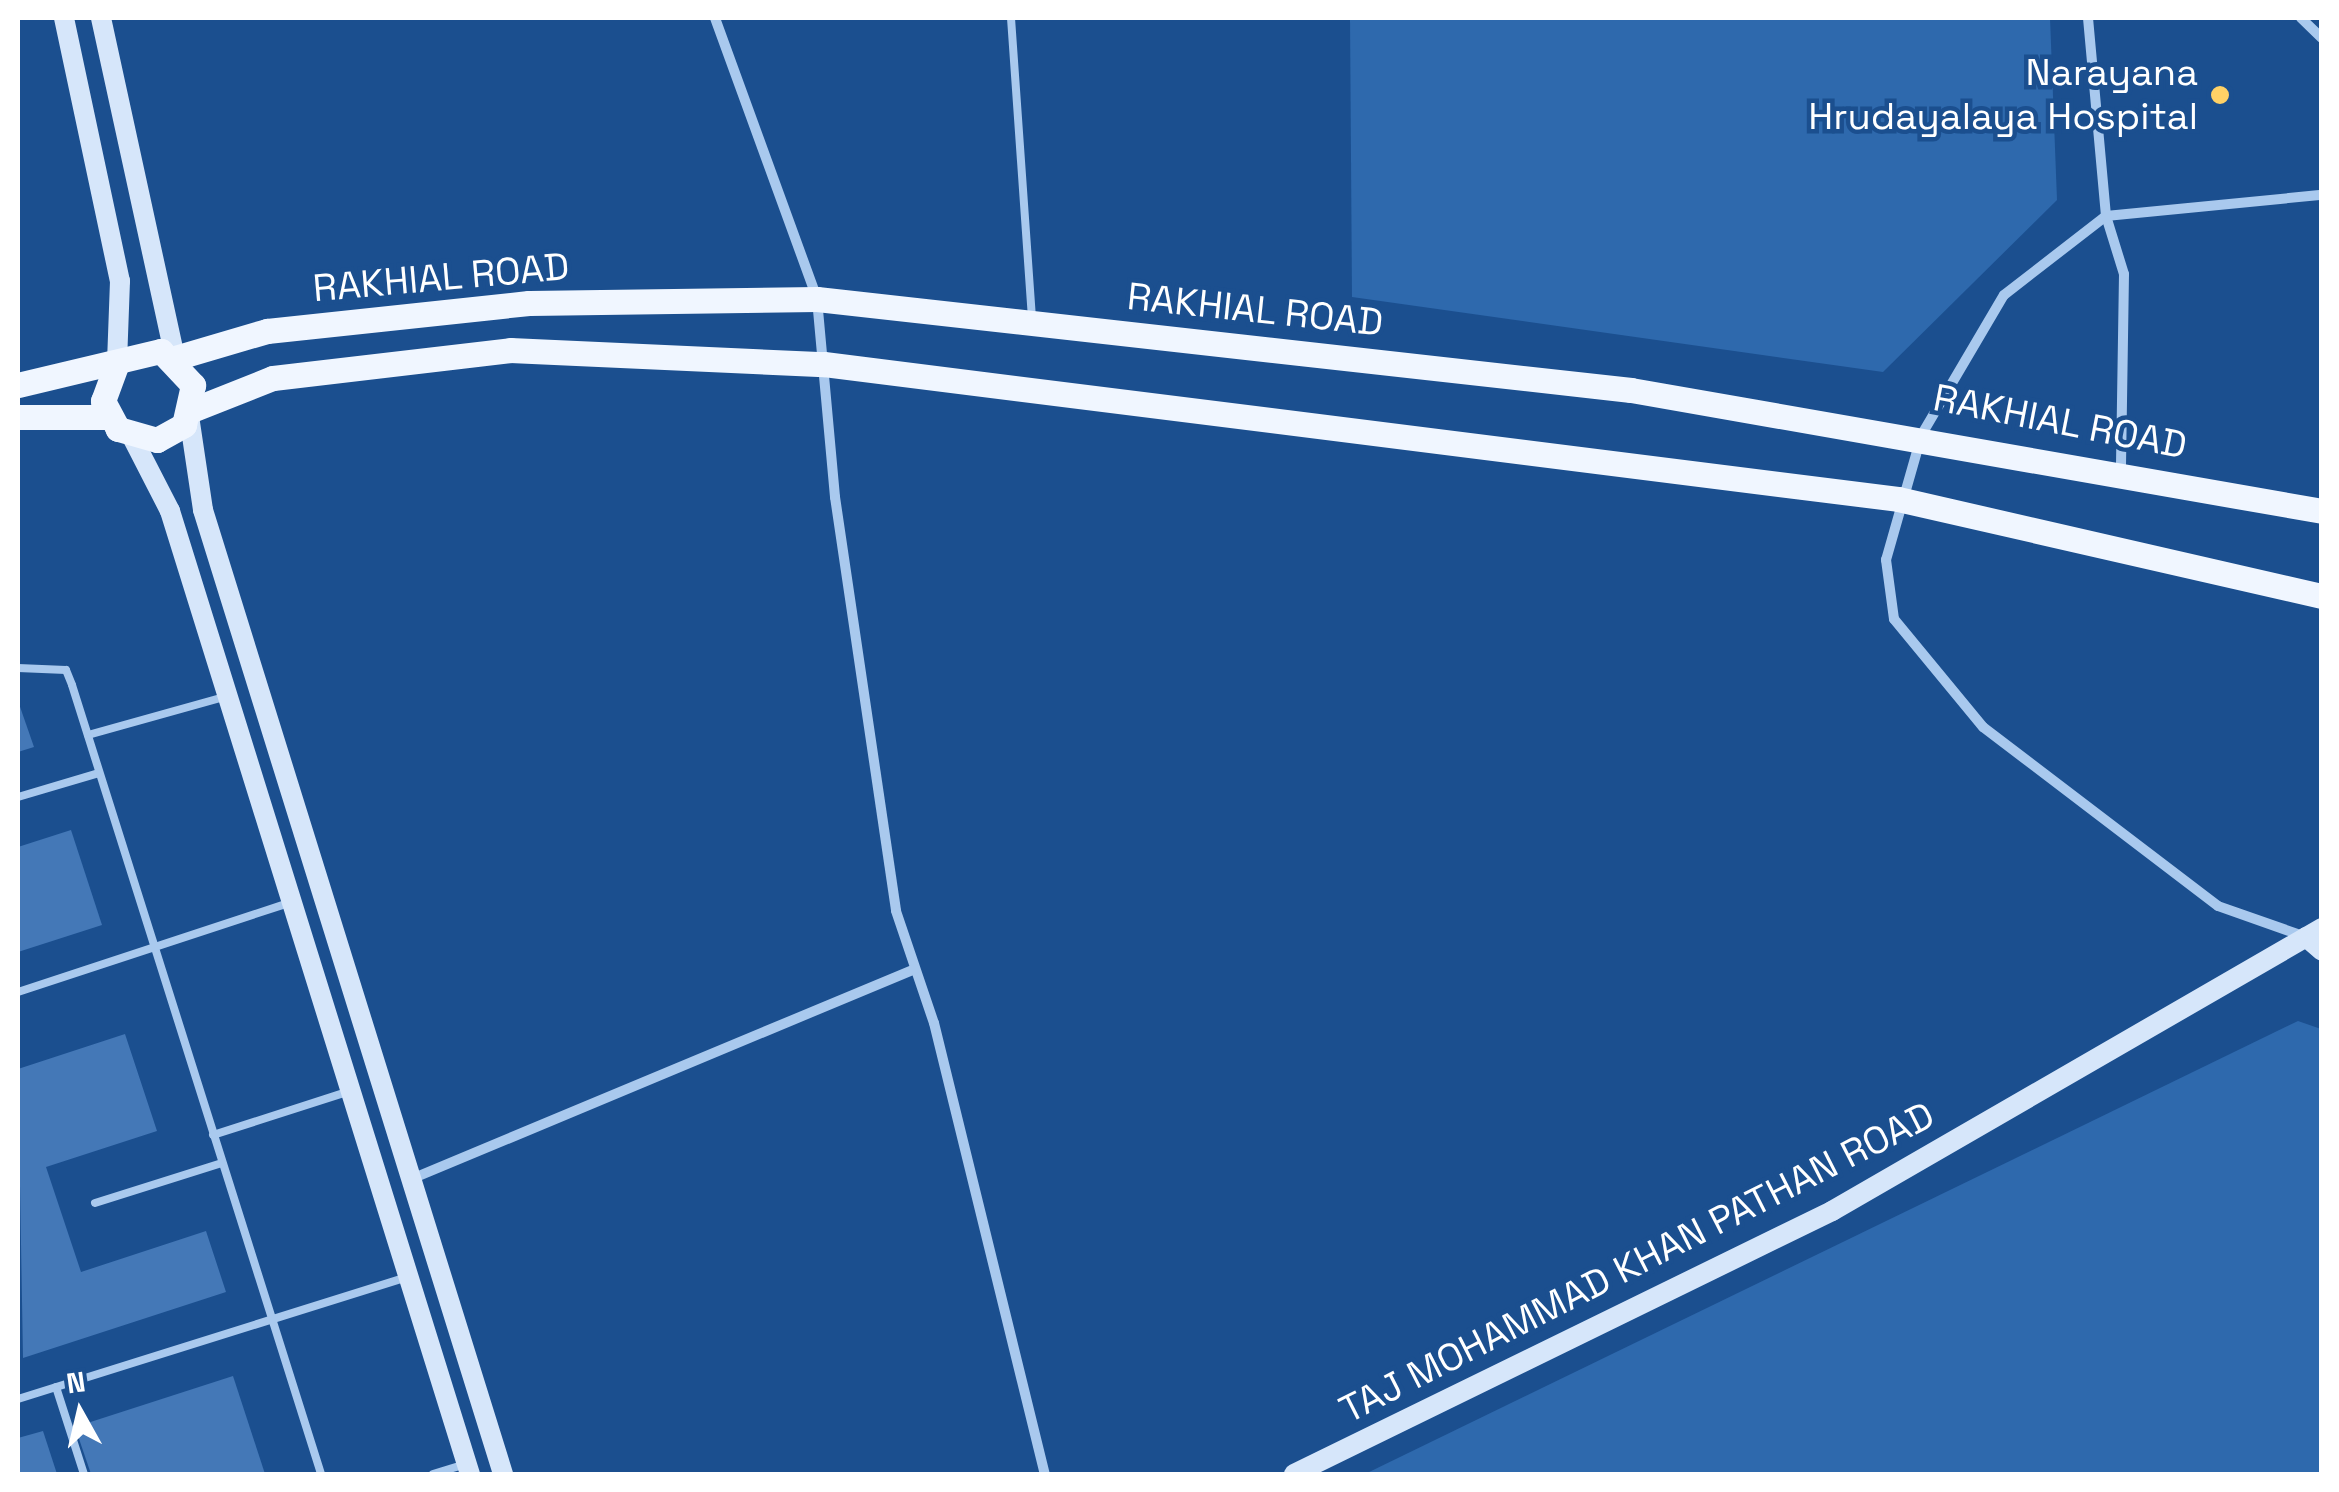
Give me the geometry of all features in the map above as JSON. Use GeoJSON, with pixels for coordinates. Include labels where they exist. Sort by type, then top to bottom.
{"type":"FeatureCollection","features":[{"type":"Feature","properties":{"kind":"main road"},"geometry":{"type":"LineString","coordinates":[[64,18],[120,282],[116,363],[104,385],[108,417]]}},
{"type":"Feature","properties":{"kind":"main road"},"geometry":{"type":"LineString","coordinates":[[101,18],[176,358],[193,385],[190,413],[203,510],[406,1181],[503,1474]]}},
{"type":"Feature","properties":{"kind":"main road","name":"RAKHIAL ROAD"},"geometry":{"type":"LineString","coordinates":[[176,358],[267,331],[529,304],[818,299],[1631,390],[1922,434],[2322,511]]}},
{"type":"Feature","properties":{"kind":"main road"},"geometry":{"type":"LineString","coordinates":[[18,385],[116,363],[145,350],[176,358]]}},
{"type":"Feature","properties":{"kind":"main road","name":"RAKHIAL ROAD"},"geometry":{"type":"LineString","coordinates":[[190,413],[273,378],[510,350],[824,364],[1898,499],[2322,596]]}},
{"type":"Feature","properties":{"kind":"main road"},"geometry":{"type":"LineString","coordinates":[[132,437],[157,440],[190,413]]}},
{"type":"Feature","properties":{"kind":"main road"},"geometry":{"type":"LineString","coordinates":[[18,417],[108,417],[132,437],[170,511],[404,1278],[468,1469]]}},
{"type":"Feature","properties":{"kind":"main road","name":"TAJ MOHAMMAD KHAN PATHAN ROAD"},"geometry":{"type":"LineString","coordinates":[[1294,1474],[1832,1211],[2316,939]]}},
{"type":"Feature","properties":{"kind":"street"},"geometry":{"type":"LineString","coordinates":[[715,18],[818,299],[869,738],[896,911],[915,969],[1045,1474]]}},
{"type":"Feature","properties":{"kind":"street"},"geometry":{"type":"LineString","coordinates":[[2088,18],[2106,216],[2124,274],[2121,471]]}},
{"type":"Feature","properties":{"kind":"street"},"geometry":{"type":"LineString","coordinates":[[2300,18],[2322,38]]}},
{"type":"Feature","properties":{"kind":"street"},"geometry":{"type":"LineString","coordinates":[[2316,939],[2218,906],[1984,727],[1894,619],[1886,560],[1898,499],[1922,434],[2004,295],[2106,216],[2322,194]]}},
{"type":"Feature","properties":{"kind":"street"},"geometry":{"type":"LineString","coordinates":[[406,1181],[915,969]]}},
{"type":"Feature","properties":{"kind":"lane"},"geometry":{"type":"LineString","coordinates":[[1011,18],[1032,322]]}},
{"type":"Feature","properties":{"kind":"lane"},"geometry":{"type":"LineString","coordinates":[[18,668],[66,670],[321,1474]]}},
{"type":"Feature","properties":{"kind":"lane"},"geometry":{"type":"LineString","coordinates":[[88,735],[228,696]]}},
{"type":"Feature","properties":{"kind":"lane"},"geometry":{"type":"LineString","coordinates":[[18,797],[100,773]]}},
{"type":"Feature","properties":{"kind":"lane"},"geometry":{"type":"LineString","coordinates":[[18,992],[291,902]]}},
{"type":"Feature","properties":{"kind":"lane"},"geometry":{"type":"LineString","coordinates":[[213,1135],[350,1091]]}},
{"type":"Feature","properties":{"kind":"lane"},"geometry":{"type":"LineString","coordinates":[[95,1202],[222,1164]]}},
{"type":"Feature","properties":{"kind":"lane"},"geometry":{"type":"LineString","coordinates":[[18,1398],[404,1278]]}},
{"type":"Feature","properties":{"kind":"lane"},"geometry":{"type":"LineString","coordinates":[[56,1387],[84,1474]]}},
{"type":"Feature","properties":{"kind":"lane"},"geometry":{"type":"LineString","coordinates":[[433,1474],[468,1469]]}},
{"type":"Feature","properties":{"kind":"shaded area"},"geometry":{"type":"Polygon","coordinates":[[[1350,18],[2050,18],[2057,200],[1883,372],[1352,297],[1350,18]]]}},
{"type":"Feature","properties":{"kind":"shaded area"},"geometry":{"type":"Polygon","coordinates":[[[2298,1021],[2321,1029],[2321,1474],[1365,1474],[2298,1021]]]}},
{"type":"Feature","properties":{"kind":"building"},"geometry":{"type":"Polygon","coordinates":[[[18,701],[34,747],[18,752],[18,701]]]}},
{"type":"Feature","properties":{"kind":"building"},"geometry":{"type":"Polygon","coordinates":[[[71,830],[102,925],[18,952],[18,847],[71,830]]]}},
{"type":"Feature","properties":{"kind":"building"},"geometry":{"type":"Polygon","coordinates":[[[125,1034],[157,1131],[46,1167],[81,1272],[206,1231],[226,1292],[23,1358],[18,1069],[125,1034]]]}},
{"type":"Feature","properties":{"kind":"building"},"geometry":{"type":"Polygon","coordinates":[[[233,1376],[265,1474],[91,1474],[75,1427],[233,1376]]]}},
{"type":"Feature","properties":{"kind":"building"},"geometry":{"type":"Polygon","coordinates":[[[43,1431],[57,1474],[18,1474],[18,1438],[43,1431]]]}},
{"type":"Feature","properties":{"kind":"place","name":"Narayana Hrudayalaya Hospital"},"geometry":{"type":"Point","coordinates":[2220,95]}}]}
